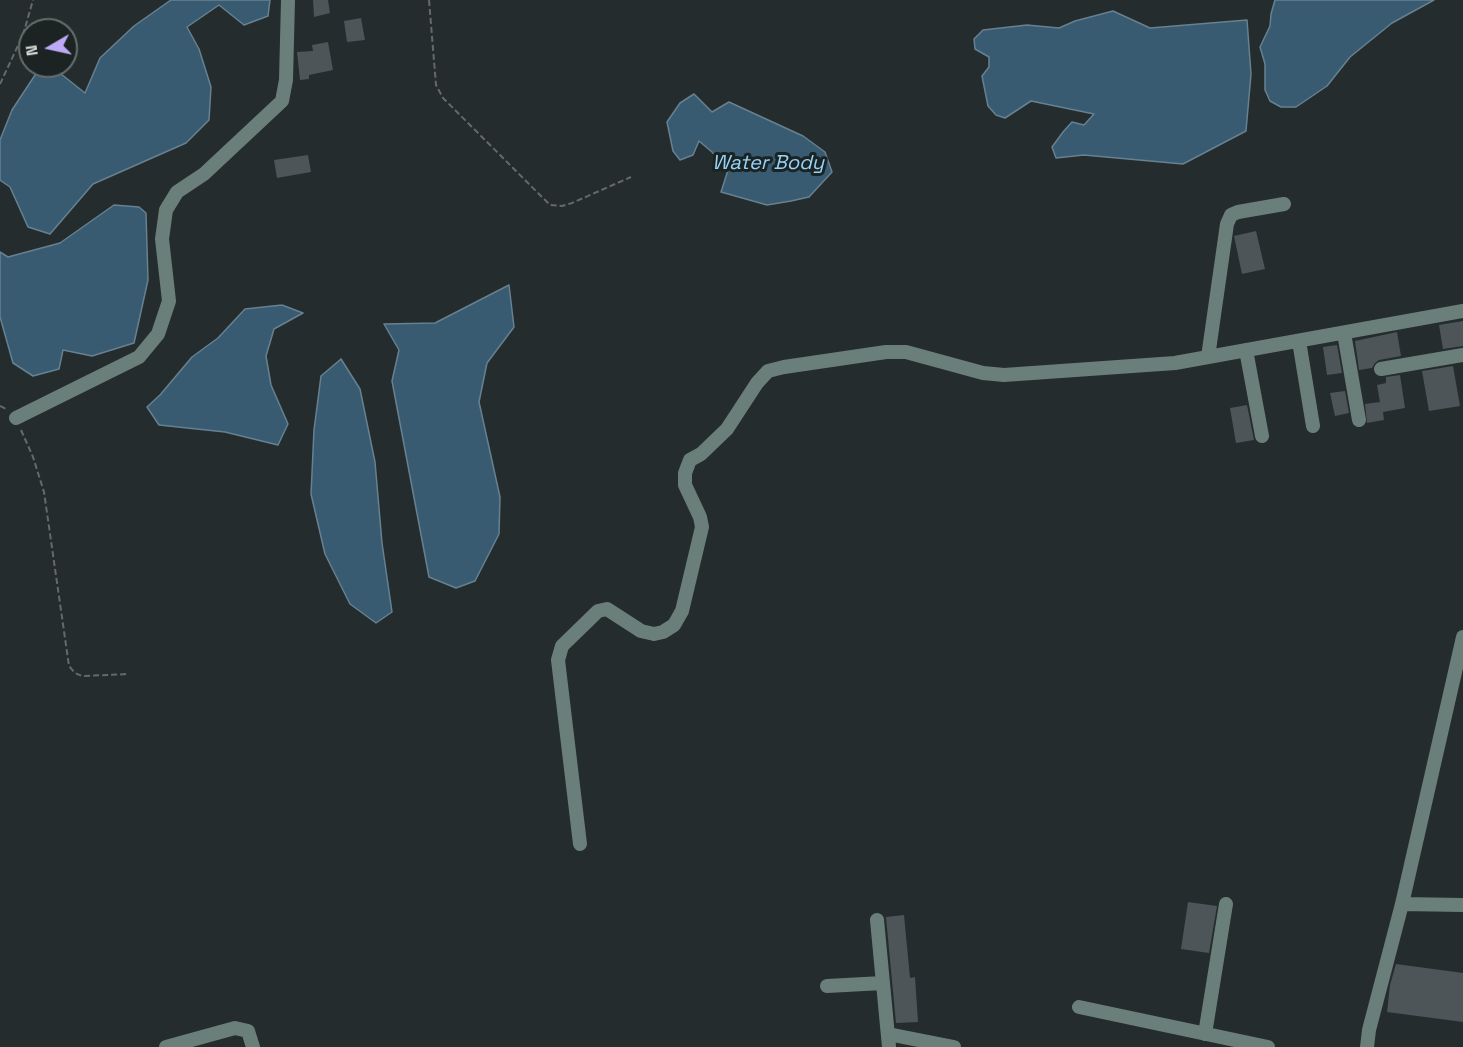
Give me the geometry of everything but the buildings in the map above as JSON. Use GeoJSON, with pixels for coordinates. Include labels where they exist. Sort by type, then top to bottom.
{"type":"FeatureCollection","features":[{"type":"Feature","properties":{"kind":"street"},"geometry":{"type":"LineString","coordinates":[[16,418],[140,357],[158,334],[169,301],[162,239],[166,210],[177,192],[204,174],[282,101],[286,80],[288,0]]}},
{"type":"Feature","properties":{"kind":"street"},"geometry":{"type":"LineString","coordinates":[[1208,357],[1227,224],[1231,215],[1284,204]]}},
{"type":"Feature","properties":{"kind":"street"},"geometry":{"type":"LineString","coordinates":[[580,844],[558,660],[562,646],[598,611],[607,609],[641,631],[654,634],[663,632],[674,625],[682,611],[702,527],[700,517],[685,485],[685,472],[690,460],[701,454],[727,429],[756,383],[768,371],[886,352],[906,352],[983,373],[1004,375],[1175,363],[1463,311]]}},
{"type":"Feature","properties":{"kind":"street"},"geometry":{"type":"LineString","coordinates":[[1344,333],[1359,420]]}},
{"type":"Feature","properties":{"kind":"street"},"geometry":{"type":"LineString","coordinates":[[1299,341],[1313,426]]}},
{"type":"Feature","properties":{"kind":"street"},"geometry":{"type":"LineString","coordinates":[[1245,350],[1262,436]]}},
{"type":"Feature","properties":{"kind":"street"},"geometry":{"type":"LineString","coordinates":[[1381,369],[1463,355]]}},
{"type":"Feature","properties":{"kind":"street"},"geometry":{"type":"LineString","coordinates":[[1367,1047],[1369,1030],[1402,904],[1463,637]]}},
{"type":"Feature","properties":{"kind":"street"},"geometry":{"type":"LineString","coordinates":[[1205,1034],[1226,904]]}},
{"type":"Feature","properties":{"kind":"street"},"geometry":{"type":"LineString","coordinates":[[1402,904],[1463,905]]}},
{"type":"Feature","properties":{"kind":"street"},"geometry":{"type":"LineString","coordinates":[[877,920],[888,1041],[954,1047]]}},
{"type":"Feature","properties":{"kind":"street"},"geometry":{"type":"LineString","coordinates":[[827,986],[883,983]]}},
{"type":"Feature","properties":{"kind":"street"},"geometry":{"type":"LineString","coordinates":[[1079,1007],[1268,1047]]}},
{"type":"Feature","properties":{"kind":"street"},"geometry":{"type":"LineString","coordinates":[[166,1047],[235,1028],[248,1031],[253,1047]]}},
{"type":"Feature","properties":{"kind":"path"},"geometry":{"type":"LineString","coordinates":[[0,84],[23,34],[33,0]]}},
{"type":"Feature","properties":{"kind":"path"},"geometry":{"type":"LineString","coordinates":[[429,0],[436,85],[443,98],[550,205],[561,207],[631,177]]}},
{"type":"Feature","properties":{"kind":"path"},"geometry":{"type":"LineString","coordinates":[[0,406],[16,418],[33,457],[44,492],[69,666],[75,673],[82,676],[129,674]]}},
{"type":"Feature","properties":{"kind":"water"},"geometry":{"type":"Polygon","coordinates":[[[171,0],[270,0],[268,16],[244,25],[219,5],[187,27],[199,49],[211,87],[209,120],[186,143],[93,184],[50,234],[28,227],[10,187],[0,180],[0,140],[12,110],[33,78],[66,78],[85,93],[100,58],[134,26],[171,0]]]}},
{"type":"Feature","properties":{"kind":"water"},"geometry":{"type":"Polygon","coordinates":[[[1275,0],[1434,0],[1392,23],[1350,57],[1327,86],[1296,107],[1281,107],[1270,101],[1265,90],[1265,64],[1260,47],[1270,26],[1275,0]]]}},
{"type":"Feature","properties":{"kind":"water"},"geometry":{"type":"Polygon","coordinates":[[[1113,11],[1150,28],[1247,20],[1251,74],[1246,131],[1183,164],[1084,155],[1056,158],[1052,147],[1063,132],[1072,122],[1084,125],[1094,114],[1031,101],[1005,118],[996,115],[988,106],[982,76],[989,67],[989,57],[975,49],[974,39],[983,30],[1027,25],[1059,28],[1075,21],[1113,11]]]}},
{"type":"Feature","properties":{"kind":"water","name":"Water Body"},"geometry":{"type":"Polygon","coordinates":[[[694,94],[712,112],[729,102],[803,136],[825,152],[832,172],[809,197],[791,201],[767,205],[721,192],[728,170],[712,152],[699,141],[693,155],[680,160],[673,151],[667,122],[680,103],[694,94]]]}},
{"type":"Feature","properties":{"kind":"water"},"geometry":{"type":"Polygon","coordinates":[[[114,205],[139,207],[146,213],[148,280],[134,343],[92,356],[63,350],[59,369],[33,376],[13,363],[0,317],[0,252],[8,257],[60,243],[114,205]]]}},
{"type":"Feature","properties":{"kind":"water"},"geometry":{"type":"Polygon","coordinates":[[[509,285],[514,327],[487,363],[479,402],[500,497],[499,534],[475,581],[456,588],[429,577],[392,381],[399,350],[384,324],[435,323],[509,285]]]}},
{"type":"Feature","properties":{"kind":"water"},"geometry":{"type":"Polygon","coordinates":[[[282,305],[303,313],[274,329],[266,356],[271,385],[288,424],[278,445],[225,432],[159,425],[147,407],[192,357],[218,338],[245,309],[282,305]]]}},
{"type":"Feature","properties":{"kind":"water"},"geometry":{"type":"Polygon","coordinates":[[[341,359],[360,389],[375,462],[382,543],[392,612],[376,623],[350,604],[325,554],[311,494],[314,430],[321,376],[341,359]]]}}]}
